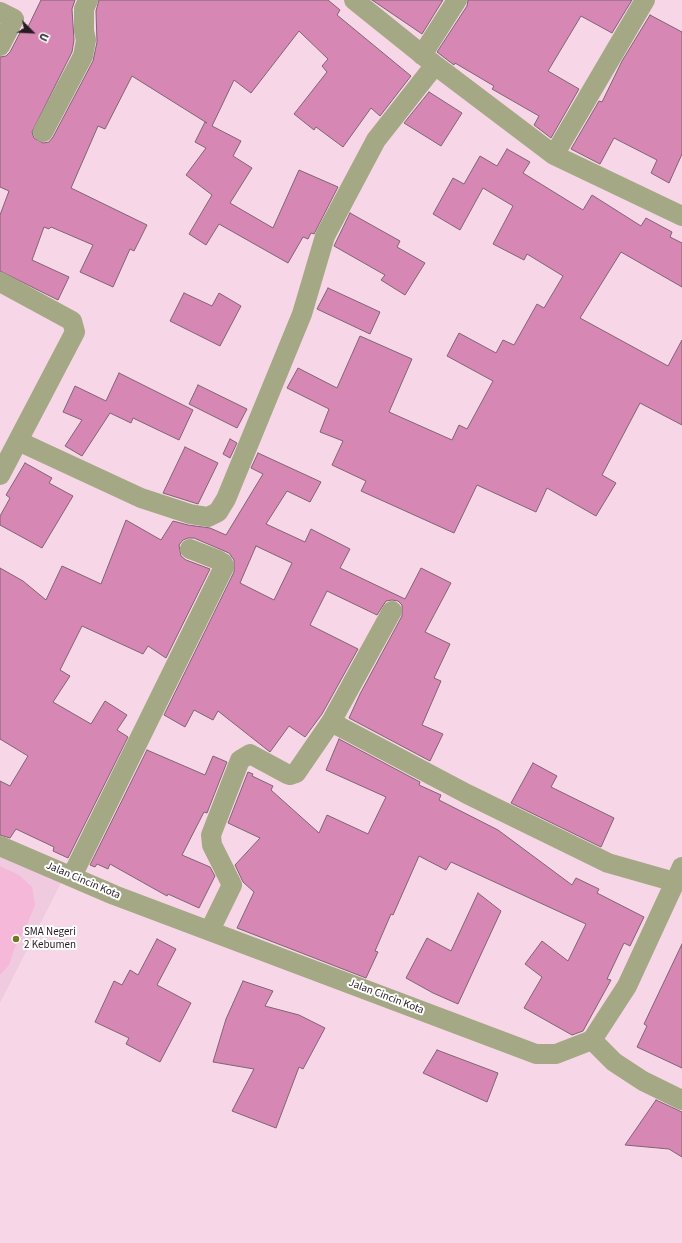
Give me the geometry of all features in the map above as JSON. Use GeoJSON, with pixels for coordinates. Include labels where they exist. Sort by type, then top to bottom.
{"type":"FeatureCollection","features":[{"type":"Feature","properties":{"kind":"street"},"geometry":{"type":"LineString","coordinates":[[43,132],[83,56],[86,40],[84,31],[84,9],[88,0]]}},
{"type":"Feature","properties":{"kind":"street"},"geometry":{"type":"LineString","coordinates":[[354,0],[429,60],[554,155],[682,216]]}},
{"type":"Feature","properties":{"kind":"street"},"geometry":{"type":"LineString","coordinates":[[18,441],[141,498],[190,514],[208,517],[218,512],[226,499],[302,314],[325,236],[376,140],[429,60],[457,0]]}},
{"type":"Feature","properties":{"kind":"street"},"geometry":{"type":"LineString","coordinates":[[554,155],[645,0]]}},
{"type":"Feature","properties":{"kind":"street"},"geometry":{"type":"LineString","coordinates":[[0,12],[14,19],[0,46]]}},
{"type":"Feature","properties":{"kind":"street"},"geometry":{"type":"LineString","coordinates":[[0,282],[72,321],[75,332],[0,475]]}},
{"type":"Feature","properties":{"kind":"street"},"geometry":{"type":"LineString","coordinates":[[72,876],[224,567],[223,563],[218,560],[190,549]]}},
{"type":"Feature","properties":{"kind":"street"},"geometry":{"type":"LineString","coordinates":[[210,930],[232,885],[212,845],[211,835],[240,760],[250,754],[287,774],[293,775],[331,722],[392,612]]}},
{"type":"Feature","properties":{"kind":"street"},"geometry":{"type":"LineString","coordinates":[[331,722],[467,794],[608,863],[679,875],[627,986],[592,1040],[614,1062],[643,1081],[682,1100]]}},
{"type":"Feature","properties":{"kind":"street","name":"Jalan Cincin Kota"},"geometry":{"type":"LineString","coordinates":[[0,846],[114,895],[536,1054],[556,1054],[592,1040]]}},
{"type":"Feature","properties":{"kind":"shaded area","name":"SMA Negeri 2 Kebumen"},"geometry":{"type":"Polygon","coordinates":[[[0,845],[65,875],[0,1003],[0,845]]]}},
{"type":"Feature","properties":{"kind":"shaded area"},"geometry":{"type":"Polygon","coordinates":[[[0,866],[19,875],[32,887],[35,905],[25,929],[15,947],[9,965],[0,975],[0,866]]]}},
{"type":"Feature","properties":{"kind":"building"},"geometry":{"type":"Polygon","coordinates":[[[41,0],[75,0],[72,9],[74,40],[72,52],[32,132],[34,138],[43,143],[49,142],[53,137],[93,61],[97,42],[96,11],[99,0],[328,0],[340,10],[337,15],[411,76],[380,116],[371,108],[343,147],[316,127],[314,130],[294,114],[327,72],[322,66],[328,59],[299,31],[251,93],[234,80],[212,126],[241,141],[233,156],[252,168],[230,203],[273,228],[299,170],[338,187],[314,234],[311,233],[308,239],[303,237],[288,263],[219,224],[206,245],[189,234],[212,195],[186,175],[206,148],[195,142],[205,122],[207,123],[132,76],[105,129],[98,126],[71,188],[147,225],[134,251],[130,249],[113,287],[80,272],[93,245],[51,227],[49,229],[44,227],[32,260],[69,277],[58,300],[0,271],[0,215],[9,191],[0,187],[0,57],[6,56],[10,52],[22,29],[26,31],[41,0]]]}},
{"type":"Feature","properties":{"kind":"building"},"geometry":{"type":"Polygon","coordinates":[[[372,0],[443,0],[422,34],[372,0]]]}},
{"type":"Feature","properties":{"kind":"building"},"geometry":{"type":"Polygon","coordinates":[[[468,0],[632,0],[612,33],[581,16],[548,71],[579,89],[551,138],[534,125],[539,116],[492,89],[494,86],[455,63],[454,65],[437,52],[467,6],[468,0]]]}},
{"type":"Feature","properties":{"kind":"building"},"geometry":{"type":"Polygon","coordinates":[[[650,15],[682,32],[682,154],[669,183],[651,173],[657,160],[614,138],[600,164],[571,149],[599,101],[602,102],[622,61],[650,15]]]}},
{"type":"Feature","properties":{"kind":"building"},"geometry":{"type":"Polygon","coordinates":[[[429,92],[462,113],[441,146],[404,123],[429,92]]]}},
{"type":"Feature","properties":{"kind":"building"},"geometry":{"type":"Polygon","coordinates":[[[507,149],[530,162],[523,173],[583,210],[592,195],[641,226],[646,218],[672,232],[670,237],[682,243],[682,287],[621,252],[580,318],[668,366],[682,340],[682,425],[640,403],[602,475],[616,483],[596,516],[547,488],[536,512],[477,485],[454,533],[361,491],[366,481],[332,465],[343,441],[320,432],[329,409],[287,388],[298,368],[337,388],[360,336],[412,359],[389,412],[452,440],[459,425],[467,429],[493,381],[447,356],[459,333],[496,353],[503,340],[514,345],[537,304],[544,308],[563,276],[527,254],[524,260],[493,244],[513,206],[483,188],[460,230],[433,214],[453,178],[464,184],[480,156],[497,166],[507,149]]]}},
{"type":"Feature","properties":{"kind":"building"},"geometry":{"type":"Polygon","coordinates":[[[350,213],[400,241],[397,247],[425,263],[405,295],[381,280],[385,275],[334,246],[350,213]]]}},
{"type":"Feature","properties":{"kind":"building"},"geometry":{"type":"Polygon","coordinates":[[[328,288],[380,312],[370,334],[317,309],[328,288]]]}},
{"type":"Feature","properties":{"kind":"building"},"geometry":{"type":"Polygon","coordinates":[[[184,293],[212,306],[219,293],[241,306],[220,346],[170,321],[184,293]]]}},
{"type":"Feature","properties":{"kind":"building"},"geometry":{"type":"Polygon","coordinates":[[[119,373],[193,410],[179,440],[133,418],[131,423],[110,413],[82,456],[65,446],[82,420],[63,412],[75,386],[106,401],[119,373]]]}},
{"type":"Feature","properties":{"kind":"building"},"geometry":{"type":"Polygon","coordinates":[[[198,385],[247,409],[237,428],[189,404],[198,385]]]}},
{"type":"Feature","properties":{"kind":"building"},"geometry":{"type":"Polygon","coordinates":[[[230,439],[237,443],[230,458],[223,454],[230,439]]]}},
{"type":"Feature","properties":{"kind":"building"},"geometry":{"type":"Polygon","coordinates":[[[185,447],[218,463],[198,504],[163,493],[185,447]]]}},
{"type":"Feature","properties":{"kind":"building"},"geometry":{"type":"Polygon","coordinates":[[[258,453],[321,482],[310,502],[287,491],[266,524],[305,542],[311,529],[350,549],[340,568],[405,599],[421,568],[451,583],[425,632],[450,644],[434,678],[441,681],[422,725],[443,734],[430,761],[349,718],[360,694],[402,616],[402,605],[398,601],[386,601],[377,615],[327,591],[310,625],[358,649],[322,714],[305,737],[289,726],[270,752],[218,711],[213,720],[194,710],[185,727],[164,715],[234,572],[234,560],[229,553],[194,538],[188,538],[183,540],[179,545],[181,556],[186,560],[210,569],[166,658],[148,646],[143,654],[82,626],[60,670],[70,676],[53,702],[91,724],[105,701],[127,715],[117,730],[128,737],[68,858],[53,851],[54,847],[16,829],[10,838],[0,835],[0,781],[10,786],[28,756],[0,739],[0,568],[23,581],[46,600],[62,566],[101,584],[126,520],[161,540],[173,521],[210,528],[226,535],[263,474],[251,468],[258,453]],[[256,546],[240,583],[274,600],[292,563],[256,546]]]}},
{"type":"Feature","properties":{"kind":"building"},"geometry":{"type":"Polygon","coordinates":[[[25,463],[52,478],[49,483],[73,496],[42,548],[0,525],[0,516],[10,498],[6,495],[25,463]]]}},
{"type":"Feature","properties":{"kind":"building"},"geometry":{"type":"Polygon","coordinates":[[[339,739],[420,782],[419,785],[441,795],[439,800],[498,830],[572,885],[576,878],[599,889],[597,893],[644,917],[630,946],[624,943],[607,979],[611,980],[583,1031],[572,1035],[524,1008],[542,977],[525,964],[542,941],[568,961],[586,924],[451,862],[446,870],[419,856],[393,915],[391,914],[375,951],[378,952],[366,978],[237,928],[254,892],[243,882],[235,865],[260,838],[228,823],[248,772],[253,774],[252,776],[273,786],[271,790],[319,833],[327,815],[368,834],[386,797],[326,770],[339,739]]]}},
{"type":"Feature","properties":{"kind":"building"},"geometry":{"type":"Polygon","coordinates":[[[147,750],[205,775],[213,756],[227,762],[207,813],[204,812],[182,855],[210,867],[215,876],[199,908],[168,894],[167,896],[110,864],[108,869],[97,864],[95,867],[90,865],[147,750]]]}},
{"type":"Feature","properties":{"kind":"building"},"geometry":{"type":"Polygon","coordinates":[[[533,763],[557,776],[551,787],[614,818],[601,847],[511,803],[533,763]]]}},
{"type":"Feature","properties":{"kind":"building"},"geometry":{"type":"Polygon","coordinates":[[[478,893],[501,911],[458,1004],[433,993],[406,978],[427,938],[451,951],[478,893]]]}},
{"type":"Feature","properties":{"kind":"building"},"geometry":{"type":"Polygon","coordinates":[[[157,939],[176,949],[157,985],[191,1003],[160,1062],[126,1044],[129,1038],[95,1022],[114,981],[122,985],[130,970],[138,975],[157,939]]]}},
{"type":"Feature","properties":{"kind":"building"},"geometry":{"type":"Polygon","coordinates":[[[682,944],[682,1068],[637,1047],[647,1026],[644,1024],[682,944]]]}},
{"type":"Feature","properties":{"kind":"building"},"geometry":{"type":"Polygon","coordinates":[[[243,981],[273,991],[265,1006],[299,1015],[325,1028],[303,1069],[299,1067],[276,1128],[232,1111],[254,1069],[213,1062],[226,1019],[243,981]]]}},
{"type":"Feature","properties":{"kind":"building"},"geometry":{"type":"Polygon","coordinates":[[[437,1050],[498,1073],[487,1102],[423,1073],[437,1050]]]}},
{"type":"Feature","properties":{"kind":"building"},"geometry":{"type":"Polygon","coordinates":[[[656,1100],[682,1112],[682,1157],[669,1149],[625,1145],[656,1100]]]}},
{"type":"Feature","properties":{"kind":"place","name":"SMA Negeri 2 Kebumen"},"geometry":{"type":"Point","coordinates":[16,939]}}]}
